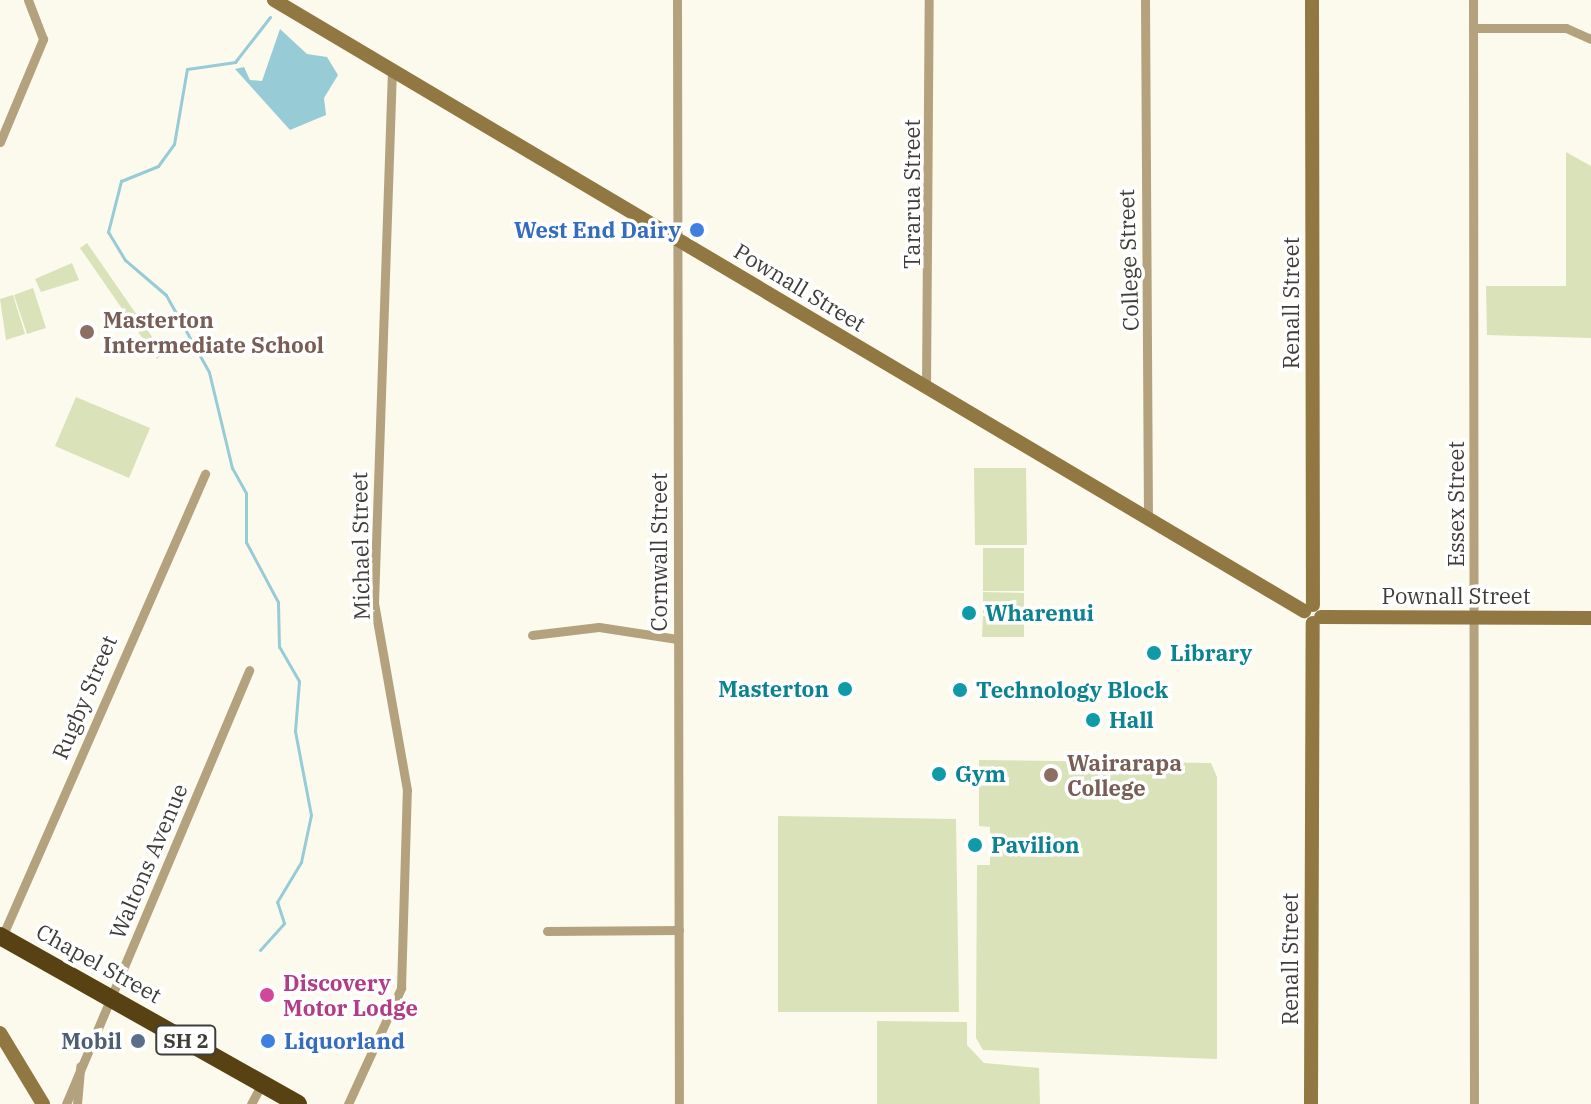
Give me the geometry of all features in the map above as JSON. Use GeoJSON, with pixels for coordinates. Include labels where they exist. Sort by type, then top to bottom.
{"type":"FeatureCollection","features":[{"type":"Feature","properties":{"kind":"highway","name":"Chapel Street"},"geometry":{"type":"LineString","coordinates":[[1,937],[111,995],[298,1104]]}},
{"type":"Feature","properties":{"kind":"street"},"geometry":{"type":"LineString","coordinates":[[0,142],[44,30],[28,0]]}},
{"type":"Feature","properties":{"kind":"street","name":"Pownall Street"},"geometry":{"type":"LineString","coordinates":[[274,0],[1313,614],[1474,619],[1591,618]]}},
{"type":"Feature","properties":{"kind":"street","name":"Cornwall Street"},"geometry":{"type":"LineString","coordinates":[[677,0],[679,1104]]}},
{"type":"Feature","properties":{"kind":"street","name":"Tararua Street"},"geometry":{"type":"LineString","coordinates":[[926,387],[929,0]]}},
{"type":"Feature","properties":{"kind":"street","name":"College Street"},"geometry":{"type":"LineString","coordinates":[[1145,0],[1148,518]]}},
{"type":"Feature","properties":{"kind":"street","name":"Renall Street"},"geometry":{"type":"LineString","coordinates":[[1311,1104],[1312,0]]}},
{"type":"Feature","properties":{"kind":"street","name":"Essex Street"},"geometry":{"type":"LineString","coordinates":[[1473,0],[1474,1104]]}},
{"type":"Feature","properties":{"kind":"street"},"geometry":{"type":"LineString","coordinates":[[1473,28],[1566,28],[1591,39]]}},
{"type":"Feature","properties":{"kind":"street","name":"Michael Street"},"geometry":{"type":"LineString","coordinates":[[348,1104],[401,988],[407,790],[374,603],[392,69]]}},
{"type":"Feature","properties":{"kind":"street","name":"Rugby Street"},"geometry":{"type":"LineString","coordinates":[[1,937],[205,474]]}},
{"type":"Feature","properties":{"kind":"street"},"geometry":{"type":"LineString","coordinates":[[532,635],[599,627],[677,639]]}},
{"type":"Feature","properties":{"kind":"street","name":"Waltons Avenue"},"geometry":{"type":"LineString","coordinates":[[66,1104],[249,670]]}},
{"type":"Feature","properties":{"kind":"street"},"geometry":{"type":"LineString","coordinates":[[547,931],[679,930]]}},
{"type":"Feature","properties":{"kind":"street"},"geometry":{"type":"LineString","coordinates":[[0,1033],[43,1104]]}},
{"type":"Feature","properties":{"kind":"street","name":"Waltons Avenue"},"geometry":{"type":"LineString","coordinates":[[77,1104],[80,1066]]}},
{"type":"Feature","properties":{"kind":"street"},"geometry":{"type":"LineString","coordinates":[[251,1104],[262,1083]]}},
{"type":"Feature","properties":{"kind":"green space"},"geometry":{"type":"Polygon","coordinates":[[[1566,152],[1591,166],[1591,338],[1487,335],[1486,286],[1566,286],[1566,152]]]}},
{"type":"Feature","properties":{"kind":"green space"},"geometry":{"type":"Polygon","coordinates":[[[87,243],[164,354],[157,359],[80,248],[87,243]]]}},
{"type":"Feature","properties":{"kind":"green space"},"geometry":{"type":"Polygon","coordinates":[[[72,263],[79,280],[41,292],[35,279],[72,263]]]}},
{"type":"Feature","properties":{"kind":"green space"},"geometry":{"type":"Polygon","coordinates":[[[33,288],[46,328],[27,334],[14,295],[33,288]]]}},
{"type":"Feature","properties":{"kind":"green space"},"geometry":{"type":"Polygon","coordinates":[[[13,295],[25,334],[6,340],[0,299],[13,295]]]}},
{"type":"Feature","properties":{"kind":"green space"},"geometry":{"type":"Polygon","coordinates":[[[76,397],[150,428],[129,478],[55,446],[76,397]]]}},
{"type":"Feature","properties":{"kind":"green space"},"geometry":{"type":"Polygon","coordinates":[[[974,468],[1026,468],[1027,545],[975,545],[974,468]]]}},
{"type":"Feature","properties":{"kind":"green space"},"geometry":{"type":"Polygon","coordinates":[[[983,548],[1024,548],[1024,591],[983,591],[983,548]]]}},
{"type":"Feature","properties":{"kind":"green space"},"geometry":{"type":"Polygon","coordinates":[[[983,592],[1024,593],[1024,614],[983,613],[983,592]]]}},
{"type":"Feature","properties":{"kind":"green space"},"geometry":{"type":"Polygon","coordinates":[[[983,616],[1024,616],[1024,637],[982,637],[983,616]]]}},
{"type":"Feature","properties":{"kind":"green space"},"geometry":{"type":"Polygon","coordinates":[[[979,760],[1211,763],[1217,777],[1217,1059],[983,1050],[976,1038],[977,865],[990,865],[990,827],[979,826],[979,760]]]}},
{"type":"Feature","properties":{"kind":"green space"},"geometry":{"type":"Polygon","coordinates":[[[778,816],[956,819],[959,1012],[778,1012],[778,816]]]}},
{"type":"Feature","properties":{"kind":"green space"},"geometry":{"type":"Polygon","coordinates":[[[877,1021],[967,1022],[967,1045],[984,1063],[1039,1068],[1040,1104],[877,1104],[877,1021]]]}},
{"type":"Feature","properties":{"kind":"water"},"geometry":{"type":"Polygon","coordinates":[[[280,29],[307,54],[327,57],[338,75],[324,98],[326,115],[290,130],[235,69],[244,67],[250,80],[262,81],[280,29]]]}},
{"type":"Feature","properties":{"kind":"waterway"},"geometry":{"type":"LineString","coordinates":[[260,950],[284,923],[277,902],[301,862],[311,815],[295,731],[299,681],[279,647],[278,602],[246,542],[246,493],[232,468],[209,372],[166,295],[125,260],[108,232],[121,181],[158,166],[174,144],[187,69],[235,62],[270,17]]}},
{"type":"Feature","properties":{"kind":"place","name":"West End Dairy"},"geometry":{"type":"Point","coordinates":[697,230]}},
{"type":"Feature","properties":{"kind":"place","name":"Masterton Intermediate School"},"geometry":{"type":"Point","coordinates":[87,332]}},
{"type":"Feature","properties":{"kind":"place","name":"Wharenui"},"geometry":{"type":"Point","coordinates":[969,613]}},
{"type":"Feature","properties":{"kind":"place","name":"Library"},"geometry":{"type":"Point","coordinates":[1154,653]}},
{"type":"Feature","properties":{"kind":"place","name":"Masterton"},"geometry":{"type":"Point","coordinates":[845,689]}},
{"type":"Feature","properties":{"kind":"place","name":"Technology Block"},"geometry":{"type":"Point","coordinates":[960,690]}},
{"type":"Feature","properties":{"kind":"place","name":"Hall"},"geometry":{"type":"Point","coordinates":[1093,720]}},
{"type":"Feature","properties":{"kind":"place","name":"Gym"},"geometry":{"type":"Point","coordinates":[939,774]}},
{"type":"Feature","properties":{"kind":"place","name":"Wairarapa College"},"geometry":{"type":"Point","coordinates":[1051,775]}},
{"type":"Feature","properties":{"kind":"place","name":"Pavilion"},"geometry":{"type":"Point","coordinates":[975,845]}},
{"type":"Feature","properties":{"kind":"place","name":"Discovery Motor Lodge"},"geometry":{"type":"Point","coordinates":[267,995]}},
{"type":"Feature","properties":{"kind":"place","name":"Mobil"},"geometry":{"type":"Point","coordinates":[138,1041]}},
{"type":"Feature","properties":{"kind":"place","name":"Liquorland"},"geometry":{"type":"Point","coordinates":[268,1041]}}]}
